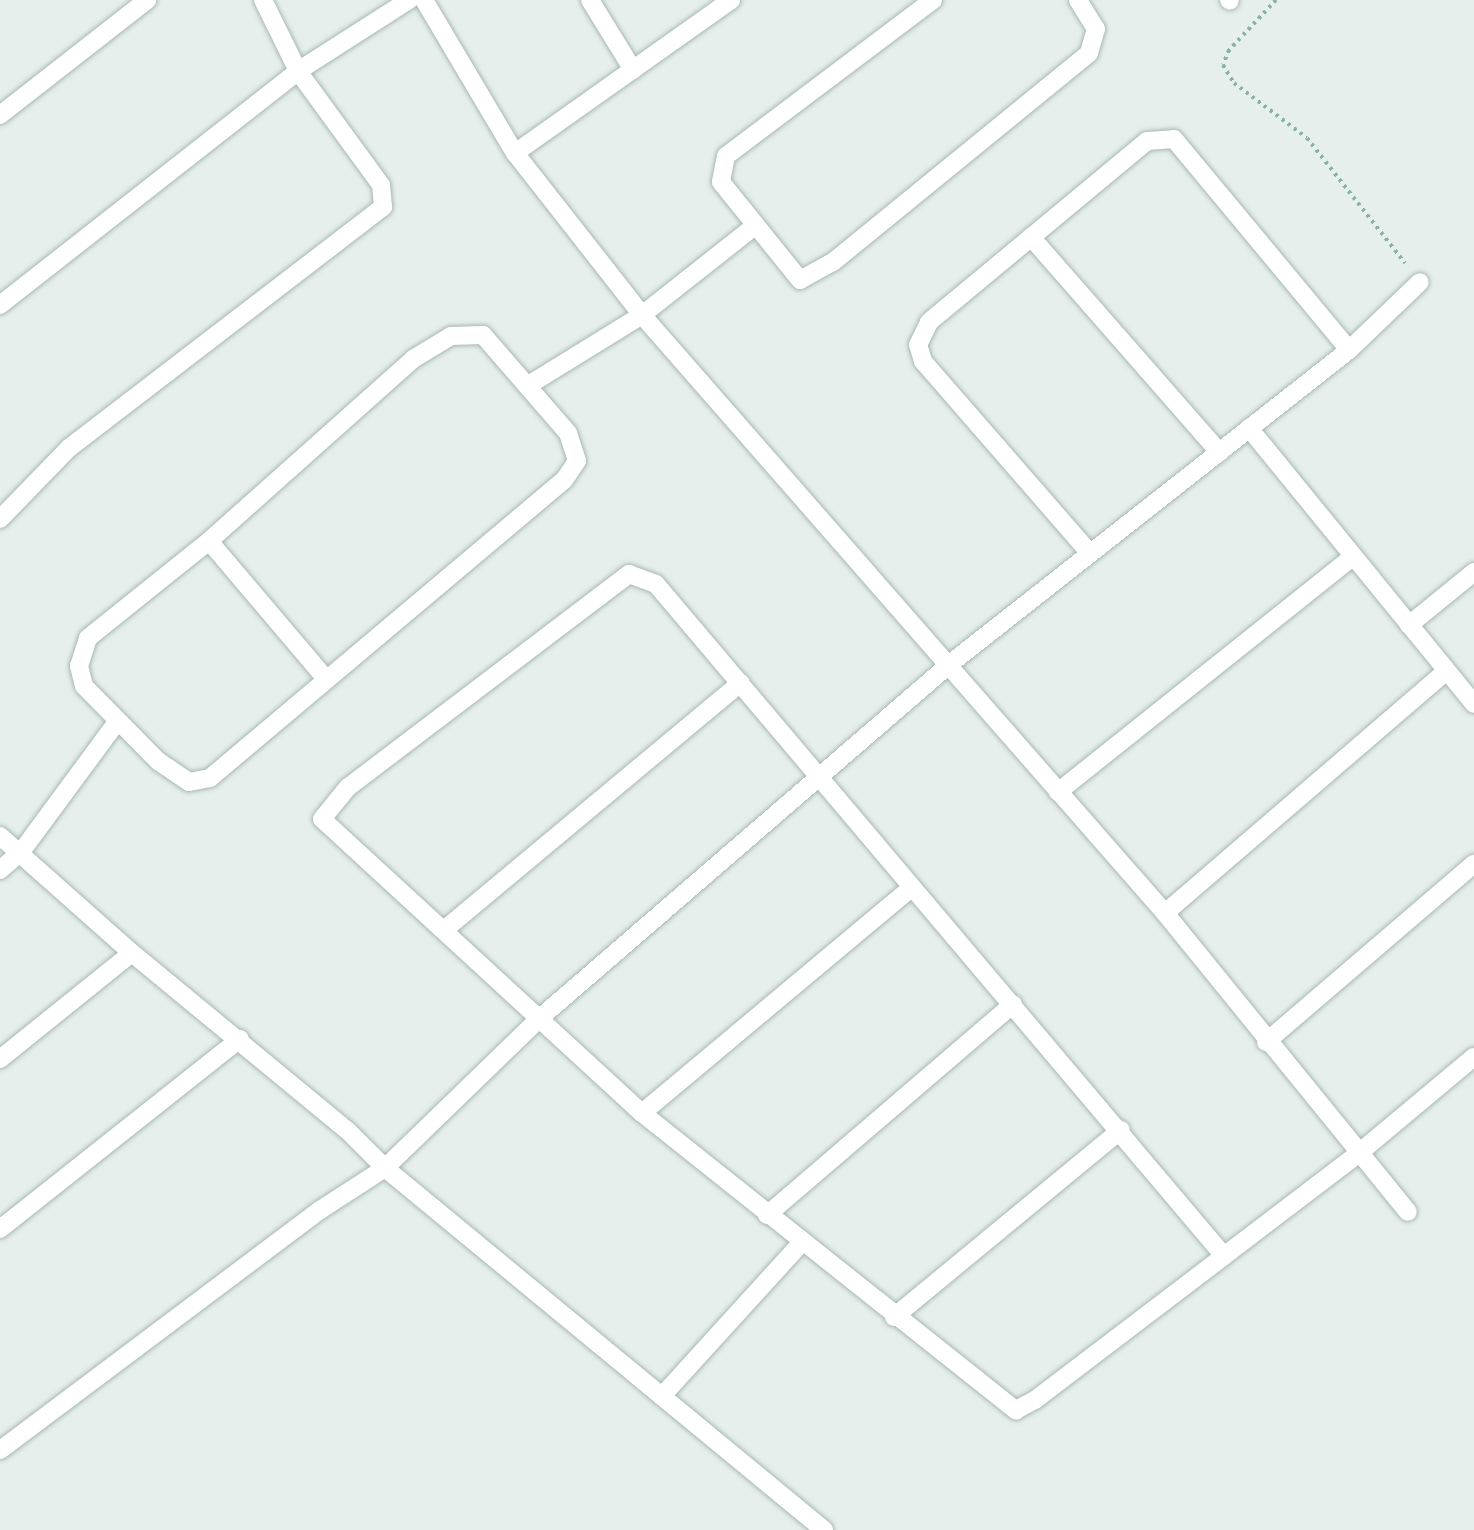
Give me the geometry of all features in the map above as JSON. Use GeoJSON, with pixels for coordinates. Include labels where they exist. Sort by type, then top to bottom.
{"type":"FeatureCollection","features":[{"type":"Feature","properties":{"kind":"street"},"geometry":{"type":"LineString","coordinates":[[0,115],[147,0]]}},
{"type":"Feature","properties":{"kind":"street"},"geometry":{"type":"LineString","coordinates":[[0,519],[69,448],[383,207],[381,185],[298,71],[263,0]]}},
{"type":"Feature","properties":{"kind":"street"},"geometry":{"type":"LineString","coordinates":[[0,305],[298,71],[409,0]]}},
{"type":"Feature","properties":{"kind":"street"},"geometry":{"type":"LineString","coordinates":[[424,0],[515,153],[642,315],[951,663],[1058,792],[1166,913],[1266,1041],[1408,1212]]}},
{"type":"Feature","properties":{"kind":"street"},"geometry":{"type":"LineString","coordinates":[[590,0],[633,70]]}},
{"type":"Feature","properties":{"kind":"street"},"geometry":{"type":"LineString","coordinates":[[515,153],[731,0]]}},
{"type":"Feature","properties":{"kind":"street"},"geometry":{"type":"LineString","coordinates":[[933,0],[726,156],[721,182],[800,280],[812,277],[1089,53],[1096,29],[1078,0]]}},
{"type":"Feature","properties":{"kind":"street"},"geometry":{"type":"LineString","coordinates":[[1088,551],[923,362],[918,345],[929,322],[1147,141],[1174,139],[1349,350]]}},
{"type":"Feature","properties":{"kind":"street"},"geometry":{"type":"LineString","coordinates":[[527,386],[642,315],[756,225]]}},
{"type":"Feature","properties":{"kind":"street"},"geometry":{"type":"LineString","coordinates":[[1031,237],[1219,452]]}},
{"type":"Feature","properties":{"kind":"street"},"geometry":{"type":"LineString","coordinates":[[0,1450],[320,1210],[385,1168],[541,1017],[822,780],[951,663],[1088,551],[1349,350],[1420,282]]}},
{"type":"Feature","properties":{"kind":"street"},"geometry":{"type":"LineString","coordinates":[[483,335],[568,433],[577,461],[564,480],[210,778],[189,782],[116,723],[84,686],[79,666],[88,638],[209,540],[413,359],[451,336],[483,335]]}},
{"type":"Feature","properties":{"kind":"street"},"geometry":{"type":"LineString","coordinates":[[1249,428],[1474,704]]}},
{"type":"Feature","properties":{"kind":"street"},"geometry":{"type":"LineString","coordinates":[[209,540],[326,679]]}},
{"type":"Feature","properties":{"kind":"street"},"geometry":{"type":"LineString","coordinates":[[1058,792],[1352,557]]}},
{"type":"Feature","properties":{"kind":"street"},"geometry":{"type":"LineString","coordinates":[[1409,625],[1474,572]]}},
{"type":"Feature","properties":{"kind":"street"},"geometry":{"type":"LineString","coordinates":[[1224,1256],[1121,1130],[911,888],[656,584],[629,574],[348,787],[322,819],[541,1017],[642,1113],[894,1317],[1016,1410],[1224,1256],[1359,1153],[1474,1058]]}},
{"type":"Feature","properties":{"kind":"street"},"geometry":{"type":"LineString","coordinates":[[1166,913],[1446,670]]}},
{"type":"Feature","properties":{"kind":"street"},"geometry":{"type":"LineString","coordinates":[[444,930],[740,683]]}},
{"type":"Feature","properties":{"kind":"street"},"geometry":{"type":"LineString","coordinates":[[0,870],[21,852],[116,723]]}},
{"type":"Feature","properties":{"kind":"street"},"geometry":{"type":"LineString","coordinates":[[0,836],[21,852],[132,953],[240,1039],[385,1168],[824,1530]]}},
{"type":"Feature","properties":{"kind":"street"},"geometry":{"type":"LineString","coordinates":[[1266,1041],[1474,864]]}},
{"type":"Feature","properties":{"kind":"street"},"geometry":{"type":"LineString","coordinates":[[642,1113],[911,888]]}},
{"type":"Feature","properties":{"kind":"street"},"geometry":{"type":"LineString","coordinates":[[0,1059],[132,953]]}},
{"type":"Feature","properties":{"kind":"street"},"geometry":{"type":"LineString","coordinates":[[767,1215],[1013,1004]]}},
{"type":"Feature","properties":{"kind":"street"},"geometry":{"type":"LineString","coordinates":[[0,1229],[240,1039]]}},
{"type":"Feature","properties":{"kind":"street"},"geometry":{"type":"LineString","coordinates":[[894,1317],[1121,1130]]}},
{"type":"Feature","properties":{"kind":"street"},"geometry":{"type":"LineString","coordinates":[[662,1396],[801,1243]]}},
{"type":"Feature","properties":{"kind":"path"},"geometry":{"type":"LineString","coordinates":[[1276,0],[1229,50],[1223,65],[1233,83],[1308,138],[1420,282]]}}]}
